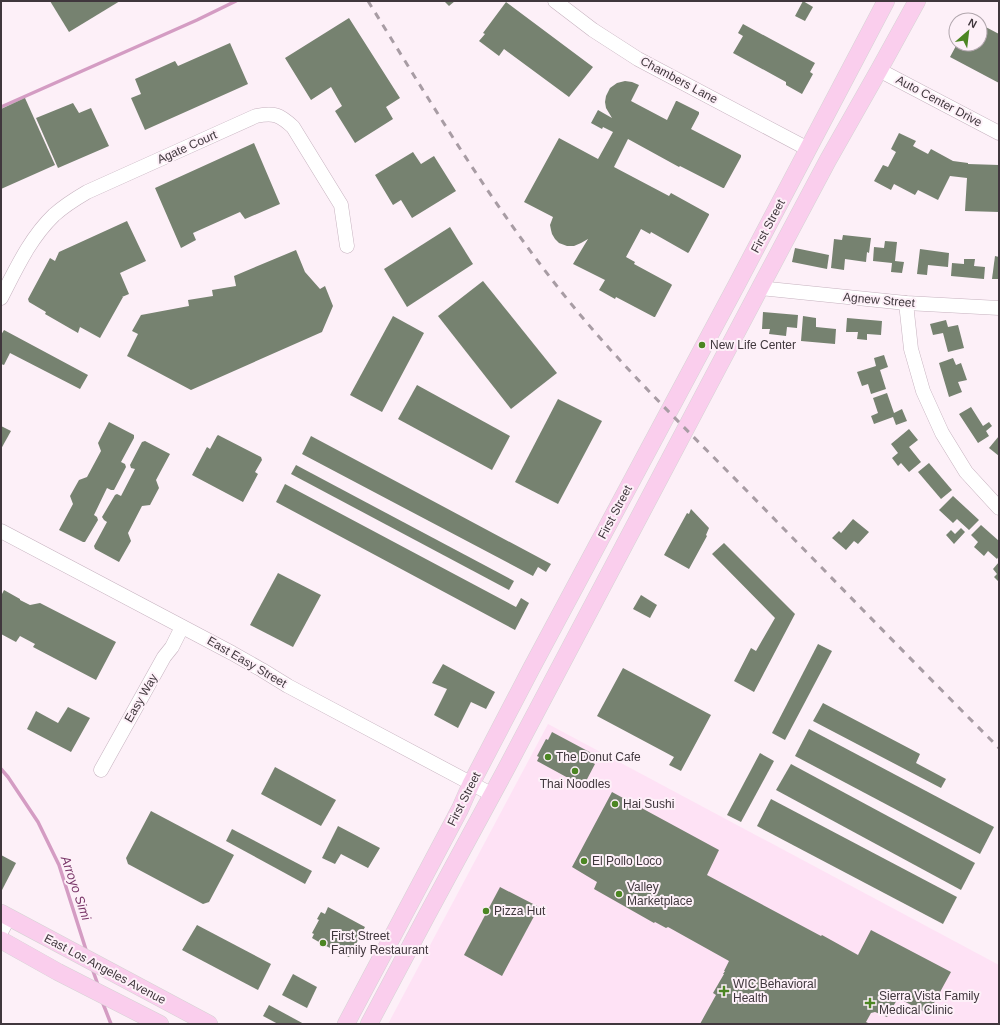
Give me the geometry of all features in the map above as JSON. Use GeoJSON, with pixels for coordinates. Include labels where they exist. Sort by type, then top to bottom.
{"type":"FeatureCollection","features":[{"type":"Feature","properties":{"kind":"main road","name":"First Street"},"geometry":{"type":"LineString","coordinates":[[346,1024],[456,816],[471,784],[535,662],[886,1]]}},
{"type":"Feature","properties":{"kind":"main road"},"geometry":{"type":"LineString","coordinates":[[808,149],[828,160],[880,70],[917,1]]}},
{"type":"Feature","properties":{"kind":"main road","name":"First Street"},"geometry":{"type":"LineString","coordinates":[[369,1024],[426,915],[493,795],[828,160]]}},
{"type":"Feature","properties":{"kind":"main road"},"geometry":{"type":"LineString","coordinates":[[736,286],[760,288]]}},
{"type":"Feature","properties":{"kind":"main road","name":"East Los Angeles Avenue"},"geometry":{"type":"LineString","coordinates":[[5,915],[209,1024]]}},
{"type":"Feature","properties":{"kind":"main road","name":"East Los Angeles Avenue"},"geometry":{"type":"LineString","coordinates":[[1,940],[58,972],[160,1024]]}},
{"type":"Feature","properties":{"kind":"street","name":"Chambers Lane"},"geometry":{"type":"LineString","coordinates":[[555,1],[593,30],[638,59],[808,149]]}},
{"type":"Feature","properties":{"kind":"street","name":"Auto Center Drive"},"geometry":{"type":"LineString","coordinates":[[880,70],[999,132]]}},
{"type":"Feature","properties":{"kind":"street","name":"Agate Court"},"geometry":{"type":"LineString","coordinates":[[1,298],[30,244],[54,215],[69,203],[87,192],[256,116],[264,114],[273,114],[283,118],[293,127],[341,205],[347,246]]}},
{"type":"Feature","properties":{"kind":"street","name":"Agnew Street"},"geometry":{"type":"LineString","coordinates":[[760,288],[906,303],[999,308]]}},
{"type":"Feature","properties":{"kind":"street"},"geometry":{"type":"LineString","coordinates":[[906,303],[911,349],[923,392],[942,433],[966,472],[999,508]]}},
{"type":"Feature","properties":{"kind":"street","name":"East Easy Street"},"geometry":{"type":"LineString","coordinates":[[1,531],[238,656],[288,686],[493,795]]}},
{"type":"Feature","properties":{"kind":"street","name":"Easy Way"},"geometry":{"type":"LineString","coordinates":[[100,770],[164,657],[172,647],[182,627]]}},
{"type":"Feature","properties":{"kind":"street"},"geometry":{"type":"LineString","coordinates":[[1,932],[5,915]]}},
{"type":"Feature","properties":{"kind":"shaded area"},"geometry":{"type":"Polygon","coordinates":[[[548,724],[999,965],[999,1024],[388,1024],[548,724]]]}},
{"type":"Feature","properties":{"kind":"building"},"geometry":{"type":"Polygon","coordinates":[[[50,1],[120,1],[69,32],[50,1]]]}},
{"type":"Feature","properties":{"kind":"building"},"geometry":{"type":"Polygon","coordinates":[[[444,1],[455,1],[449,6],[444,1]]]}},
{"type":"Feature","properties":{"kind":"building"},"geometry":{"type":"Polygon","coordinates":[[[803,1],[813,7],[805,21],[795,16],[803,1]]]}},
{"type":"Feature","properties":{"kind":"building"},"geometry":{"type":"Polygon","coordinates":[[[506,2],[593,67],[569,97],[504,49],[499,56],[479,41],[485,34],[483,33],[506,2]]]}},
{"type":"Feature","properties":{"kind":"building"},"geometry":{"type":"Polygon","coordinates":[[[349,18],[400,98],[386,107],[393,119],[355,143],[335,111],[342,106],[331,87],[311,100],[285,58],[349,18]]]}},
{"type":"Feature","properties":{"kind":"building"},"geometry":{"type":"Polygon","coordinates":[[[743,24],[815,63],[810,72],[813,74],[802,94],[786,85],[786,82],[733,53],[743,36],[738,33],[743,24]]]}},
{"type":"Feature","properties":{"kind":"building"},"geometry":{"type":"Polygon","coordinates":[[[988,28],[999,34],[999,83],[950,57],[953,52],[988,52],[988,28]]]}},
{"type":"Feature","properties":{"kind":"building"},"geometry":{"type":"Polygon","coordinates":[[[230,43],[248,84],[145,130],[131,98],[141,94],[135,79],[175,61],[178,66],[230,43]]]}},
{"type":"Feature","properties":{"kind":"building"},"geometry":{"type":"Polygon","coordinates":[[[625,81],[639,85],[631,101],[667,120],[676,101],[699,112],[691,129],[741,155],[723,188],[680,166],[679,167],[628,139],[614,167],[669,196],[671,193],[709,214],[688,253],[651,232],[650,234],[641,229],[626,257],[635,262],[634,264],[672,285],[655,317],[599,290],[605,280],[573,264],[588,239],[574,246],[567,246],[559,243],[555,239],[551,230],[550,225],[553,217],[524,202],[559,138],[598,159],[613,132],[603,127],[602,129],[591,123],[598,110],[612,118],[606,108],[606,96],[610,88],[617,83],[625,81]]]}},
{"type":"Feature","properties":{"kind":"building"},"geometry":{"type":"Polygon","coordinates":[[[25,98],[55,165],[1,189],[1,109],[25,98]]]}},
{"type":"Feature","properties":{"kind":"building"},"geometry":{"type":"Polygon","coordinates":[[[73,103],[79,113],[91,108],[109,146],[58,168],[36,118],[73,103]]]}},
{"type":"Feature","properties":{"kind":"building"},"geometry":{"type":"Polygon","coordinates":[[[899,133],[916,141],[913,146],[928,154],[931,149],[953,161],[968,164],[999,165],[999,212],[965,211],[967,178],[950,176],[938,200],[918,190],[915,195],[894,184],[891,190],[874,181],[883,165],[888,167],[896,152],[891,149],[899,133]]]}},
{"type":"Feature","properties":{"kind":"building"},"geometry":{"type":"Polygon","coordinates":[[[254,143],[280,204],[245,219],[240,212],[193,233],[196,240],[181,248],[155,188],[254,143]]]}},
{"type":"Feature","properties":{"kind":"building"},"geometry":{"type":"Polygon","coordinates":[[[413,152],[421,164],[434,156],[456,191],[412,218],[401,200],[393,205],[375,175],[413,152]]]}},
{"type":"Feature","properties":{"kind":"building"},"geometry":{"type":"Polygon","coordinates":[[[127,221],[146,261],[120,273],[129,294],[122,297],[100,338],[80,327],[78,333],[45,314],[46,312],[29,302],[28,299],[50,258],[55,261],[59,252],[127,221]]]}},
{"type":"Feature","properties":{"kind":"building"},"geometry":{"type":"Polygon","coordinates":[[[450,227],[473,264],[407,307],[384,269],[450,227]]]}},
{"type":"Feature","properties":{"kind":"building"},"geometry":{"type":"Polygon","coordinates":[[[843,235],[871,238],[866,262],[845,259],[844,270],[831,268],[834,239],[842,240],[843,235]]]}},
{"type":"Feature","properties":{"kind":"building"},"geometry":{"type":"Polygon","coordinates":[[[885,241],[897,242],[895,261],[904,262],[902,273],[891,272],[892,263],[873,261],[874,247],[884,248],[885,241]]]}},
{"type":"Feature","properties":{"kind":"building"},"geometry":{"type":"Polygon","coordinates":[[[795,248],[829,255],[827,269],[792,262],[795,248]]]}},
{"type":"Feature","properties":{"kind":"building"},"geometry":{"type":"Polygon","coordinates":[[[920,249],[949,253],[948,267],[928,265],[927,275],[917,274],[920,249]]]}},
{"type":"Feature","properties":{"kind":"building"},"geometry":{"type":"Polygon","coordinates":[[[296,250],[305,272],[320,289],[325,286],[333,306],[322,332],[191,390],[127,356],[138,334],[132,331],[141,315],[189,306],[188,300],[213,296],[212,290],[236,286],[234,276],[296,250]]]}},
{"type":"Feature","properties":{"kind":"building"},"geometry":{"type":"Polygon","coordinates":[[[995,256],[999,257],[999,279],[992,279],[995,256]]]}},
{"type":"Feature","properties":{"kind":"building"},"geometry":{"type":"Polygon","coordinates":[[[964,259],[975,259],[974,266],[985,267],[984,279],[951,276],[952,263],[964,264],[964,259]]]}},
{"type":"Feature","properties":{"kind":"building"},"geometry":{"type":"Polygon","coordinates":[[[483,281],[557,373],[511,409],[438,316],[483,281]]]}},
{"type":"Feature","properties":{"kind":"building"},"geometry":{"type":"Polygon","coordinates":[[[763,312],[798,315],[797,328],[787,327],[786,336],[769,334],[770,329],[762,329],[763,312]]]}},
{"type":"Feature","properties":{"kind":"building"},"geometry":{"type":"Polygon","coordinates":[[[393,316],[424,333],[382,412],[350,395],[393,316]]]}},
{"type":"Feature","properties":{"kind":"building"},"geometry":{"type":"Polygon","coordinates":[[[803,316],[816,318],[816,327],[836,329],[835,344],[801,341],[803,316]]]}},
{"type":"Feature","properties":{"kind":"building"},"geometry":{"type":"Polygon","coordinates":[[[847,318],[882,321],[881,335],[867,334],[867,340],[857,339],[858,332],[846,332],[847,318]]]}},
{"type":"Feature","properties":{"kind":"building"},"geometry":{"type":"Polygon","coordinates":[[[946,320],[948,327],[958,325],[964,348],[948,352],[943,333],[933,335],[930,324],[946,320]]]}},
{"type":"Feature","properties":{"kind":"building"},"geometry":{"type":"Polygon","coordinates":[[[4,330],[88,375],[80,389],[10,353],[4,365],[1,364],[1,335],[4,330]]]}},
{"type":"Feature","properties":{"kind":"building"},"geometry":{"type":"Polygon","coordinates":[[[884,355],[888,367],[880,370],[886,389],[871,394],[868,384],[862,386],[857,372],[876,366],[874,358],[884,355]]]}},
{"type":"Feature","properties":{"kind":"building"},"geometry":{"type":"Polygon","coordinates":[[[953,358],[956,365],[961,363],[967,380],[958,382],[962,392],[949,397],[939,363],[953,358]]]}},
{"type":"Feature","properties":{"kind":"building"},"geometry":{"type":"Polygon","coordinates":[[[417,385],[510,436],[492,470],[398,419],[417,385]]]}},
{"type":"Feature","properties":{"kind":"building"},"geometry":{"type":"Polygon","coordinates":[[[887,393],[894,413],[902,409],[907,421],[896,425],[893,417],[874,424],[871,416],[878,413],[873,398],[887,393]]]}},
{"type":"Feature","properties":{"kind":"building"},"geometry":{"type":"Polygon","coordinates":[[[558,399],[602,421],[558,504],[515,482],[558,399]]]}},
{"type":"Feature","properties":{"kind":"building"},"geometry":{"type":"Polygon","coordinates":[[[971,407],[983,426],[989,422],[992,426],[986,431],[989,436],[978,443],[959,414],[971,407]]]}},
{"type":"Feature","properties":{"kind":"building"},"geometry":{"type":"Polygon","coordinates":[[[109,422],[134,435],[134,438],[121,462],[125,464],[126,467],[114,490],[107,488],[94,515],[98,520],[85,542],[83,542],[59,530],[73,504],[70,496],[79,480],[87,477],[101,451],[98,443],[109,422]]]}},
{"type":"Feature","properties":{"kind":"building"},"geometry":{"type":"Polygon","coordinates":[[[1,426],[11,431],[1,449],[1,426]]]}},
{"type":"Feature","properties":{"kind":"building"},"geometry":{"type":"Polygon","coordinates":[[[909,429],[918,440],[909,447],[921,462],[909,472],[901,463],[898,466],[892,458],[898,453],[891,444],[909,429]]]}},
{"type":"Feature","properties":{"kind":"building"},"geometry":{"type":"Polygon","coordinates":[[[218,435],[261,457],[262,460],[255,472],[258,474],[243,502],[192,475],[207,447],[210,449],[218,435]]]}},
{"type":"Feature","properties":{"kind":"building"},"geometry":{"type":"Polygon","coordinates":[[[311,436],[551,564],[546,572],[538,567],[533,576],[302,454],[311,436]]]}},
{"type":"Feature","properties":{"kind":"building"},"geometry":{"type":"Polygon","coordinates":[[[999,436],[999,456],[989,448],[999,436]]]}},
{"type":"Feature","properties":{"kind":"building"},"geometry":{"type":"Polygon","coordinates":[[[145,441],[170,454],[156,480],[159,488],[150,505],[142,506],[128,533],[131,541],[119,562],[95,549],[94,546],[107,522],[102,517],[115,495],[117,494],[121,496],[135,469],[131,468],[130,465],[142,442],[145,441]]]}},
{"type":"Feature","properties":{"kind":"building"},"geometry":{"type":"Polygon","coordinates":[[[929,463],[952,490],[941,499],[918,472],[929,463]]]}},
{"type":"Feature","properties":{"kind":"building"},"geometry":{"type":"Polygon","coordinates":[[[296,465],[514,581],[509,590],[291,474],[296,465]]]}},
{"type":"Feature","properties":{"kind":"building"},"geometry":{"type":"Polygon","coordinates":[[[285,484],[516,607],[521,598],[529,603],[515,630],[276,502],[285,484]]]}},
{"type":"Feature","properties":{"kind":"building"},"geometry":{"type":"Polygon","coordinates":[[[953,496],[979,520],[969,530],[957,519],[953,523],[939,510],[953,496]]]}},
{"type":"Feature","properties":{"kind":"building"},"geometry":{"type":"Polygon","coordinates":[[[691,509],[709,528],[706,535],[707,536],[689,569],[664,555],[687,513],[689,514],[691,509]]]}},
{"type":"Feature","properties":{"kind":"building"},"geometry":{"type":"Polygon","coordinates":[[[853,519],[869,532],[858,544],[854,541],[846,550],[832,538],[839,531],[841,533],[853,519]]]}},
{"type":"Feature","properties":{"kind":"building"},"geometry":{"type":"Polygon","coordinates":[[[981,525],[999,541],[999,556],[997,559],[988,551],[984,556],[974,547],[978,542],[971,535],[981,525]]]}},
{"type":"Feature","properties":{"kind":"building"},"geometry":{"type":"Polygon","coordinates":[[[961,528],[965,532],[954,544],[946,535],[951,530],[955,534],[961,528]]]}},
{"type":"Feature","properties":{"kind":"building"},"geometry":{"type":"Polygon","coordinates":[[[724,543],[795,614],[754,692],[734,681],[751,648],[756,651],[775,618],[712,554],[724,543]]]}},
{"type":"Feature","properties":{"kind":"building"},"geometry":{"type":"Polygon","coordinates":[[[999,562],[999,582],[994,577],[997,574],[993,569],[999,562]]]}},
{"type":"Feature","properties":{"kind":"building"},"geometry":{"type":"Polygon","coordinates":[[[278,573],[321,595],[293,647],[250,625],[278,573]]]}},
{"type":"Feature","properties":{"kind":"building"},"geometry":{"type":"Polygon","coordinates":[[[4,590],[30,605],[40,603],[116,642],[96,680],[33,647],[35,644],[20,636],[16,642],[1,634],[1,596],[4,590]]]}},
{"type":"Feature","properties":{"kind":"building"},"geometry":{"type":"Polygon","coordinates":[[[641,595],[657,605],[650,618],[633,609],[641,595]]]}},
{"type":"Feature","properties":{"kind":"building"},"geometry":{"type":"Polygon","coordinates":[[[818,644],[832,651],[785,740],[772,733],[818,644]]]}},
{"type":"Feature","properties":{"kind":"building"},"geometry":{"type":"Polygon","coordinates":[[[443,664],[495,692],[486,709],[471,702],[458,728],[434,715],[447,689],[432,683],[443,664]]]}},
{"type":"Feature","properties":{"kind":"building"},"geometry":{"type":"Polygon","coordinates":[[[623,668],[711,715],[681,771],[669,765],[674,757],[597,716],[623,668]]]}},
{"type":"Feature","properties":{"kind":"building"},"geometry":{"type":"Polygon","coordinates":[[[823,703],[920,754],[916,763],[946,779],[941,788],[813,721],[823,703]]]}},
{"type":"Feature","properties":{"kind":"building"},"geometry":{"type":"Polygon","coordinates":[[[68,707],[90,718],[71,752],[27,729],[36,711],[58,723],[68,707]]]}},
{"type":"Feature","properties":{"kind":"building"},"geometry":{"type":"Polygon","coordinates":[[[809,729],[994,827],[980,854],[795,756],[809,729]]]}},
{"type":"Feature","properties":{"kind":"building"},"geometry":{"type":"Polygon","coordinates":[[[552,732],[597,756],[593,763],[595,764],[585,783],[583,782],[581,785],[537,761],[539,757],[537,756],[546,739],[548,740],[552,732]]]}},
{"type":"Feature","properties":{"kind":"building"},"geometry":{"type":"Polygon","coordinates":[[[760,753],[774,761],[741,822],[727,815],[760,753]]]}},
{"type":"Feature","properties":{"kind":"building"},"geometry":{"type":"Polygon","coordinates":[[[791,764],[975,863],[961,890],[776,790],[791,764]]]}},
{"type":"Feature","properties":{"kind":"building"},"geometry":{"type":"Polygon","coordinates":[[[275,767],[336,800],[321,826],[261,794],[275,767]]]}},
{"type":"Feature","properties":{"kind":"building"},"geometry":{"type":"Polygon","coordinates":[[[612,792],[719,850],[707,875],[821,936],[822,935],[858,955],[871,930],[951,972],[928,1014],[898,998],[887,1017],[875,1012],[871,1013],[866,1022],[870,1024],[700,1024],[716,995],[713,993],[724,974],[729,961],[668,927],[666,928],[655,922],[654,923],[594,889],[597,882],[572,867],[612,792]]]}},
{"type":"Feature","properties":{"kind":"building"},"geometry":{"type":"Polygon","coordinates":[[[771,799],[957,897],[943,924],[757,826],[771,799]]]}},
{"type":"Feature","properties":{"kind":"building"},"geometry":{"type":"Polygon","coordinates":[[[151,811],[234,855],[209,902],[203,904],[128,864],[126,858],[151,811]]]}},
{"type":"Feature","properties":{"kind":"building"},"geometry":{"type":"Polygon","coordinates":[[[338,826],[380,848],[368,868],[341,854],[335,864],[322,858],[338,826]]]}},
{"type":"Feature","properties":{"kind":"building"},"geometry":{"type":"Polygon","coordinates":[[[232,829],[312,871],[305,884],[226,841],[232,829]]]}},
{"type":"Feature","properties":{"kind":"building"},"geometry":{"type":"Polygon","coordinates":[[[1,855],[16,863],[1,892],[1,855]]]}},
{"type":"Feature","properties":{"kind":"building"},"geometry":{"type":"Polygon","coordinates":[[[500,887],[539,907],[502,976],[464,955],[500,887]]]}},
{"type":"Feature","properties":{"kind":"building"},"geometry":{"type":"Polygon","coordinates":[[[328,907],[365,927],[349,957],[312,938],[314,934],[312,933],[319,920],[317,919],[321,912],[325,914],[328,907]]]}},
{"type":"Feature","properties":{"kind":"building"},"geometry":{"type":"Polygon","coordinates":[[[197,925],[271,964],[258,990],[182,950],[197,925]]]}},
{"type":"Feature","properties":{"kind":"building"},"geometry":{"type":"Polygon","coordinates":[[[293,974],[317,987],[307,1008],[282,995],[293,974]]]}},
{"type":"Feature","properties":{"kind":"building"},"geometry":{"type":"Polygon","coordinates":[[[269,1005],[304,1024],[278,1024],[263,1016],[269,1005]]]}},
{"type":"Feature","properties":{"kind":"waterway"},"geometry":{"type":"LineString","coordinates":[[1,107],[197,20],[236,1]]}},
{"type":"Feature","properties":{"kind":"waterway","name":"Arroyo Simi"},"geometry":{"type":"LineString","coordinates":[[1,769],[38,822],[59,865],[87,953]]}},
{"type":"Feature","properties":{"kind":"waterway","name":"Arroyo Simi"},"geometry":{"type":"LineString","coordinates":[[92,968],[98,985]]}},
{"type":"Feature","properties":{"kind":"waterway","name":"Arroyo Simi"},"geometry":{"type":"LineString","coordinates":[[102,1001],[111,1024]]}},
{"type":"Feature","properties":{"kind":"railway"},"geometry":{"type":"LineString","coordinates":[[368,1],[439,116],[488,191],[540,265],[589,325],[655,398],[999,748]]}},
{"type":"Feature","properties":{"kind":"place","name":"New Life Center"},"geometry":{"type":"Point","coordinates":[702,345]}},
{"type":"Feature","properties":{"kind":"place","name":"The Donut Cafe"},"geometry":{"type":"Point","coordinates":[548,757]}},
{"type":"Feature","properties":{"kind":"place","name":"Thai Noodles"},"geometry":{"type":"Point","coordinates":[575,771]}},
{"type":"Feature","properties":{"kind":"place","name":"Hai Sushi"},"geometry":{"type":"Point","coordinates":[615,804]}},
{"type":"Feature","properties":{"kind":"place","name":"El Pollo Loco"},"geometry":{"type":"Point","coordinates":[584,861]}},
{"type":"Feature","properties":{"kind":"place","name":"Valley Marketplace"},"geometry":{"type":"Point","coordinates":[619,894]}},
{"type":"Feature","properties":{"kind":"place","name":"Pizza Hut"},"geometry":{"type":"Point","coordinates":[486,911]}},
{"type":"Feature","properties":{"kind":"place","name":"First Street Family Restaurant"},"geometry":{"type":"Point","coordinates":[323,943]}},
{"type":"Feature","properties":{"kind":"place","name":"WIC Behavioral Health"},"geometry":{"type":"Point","coordinates":[724,991]}},
{"type":"Feature","properties":{"kind":"place","name":"Sierra Vista Family Medical Clinic"},"geometry":{"type":"Point","coordinates":[870,1003]}}]}
